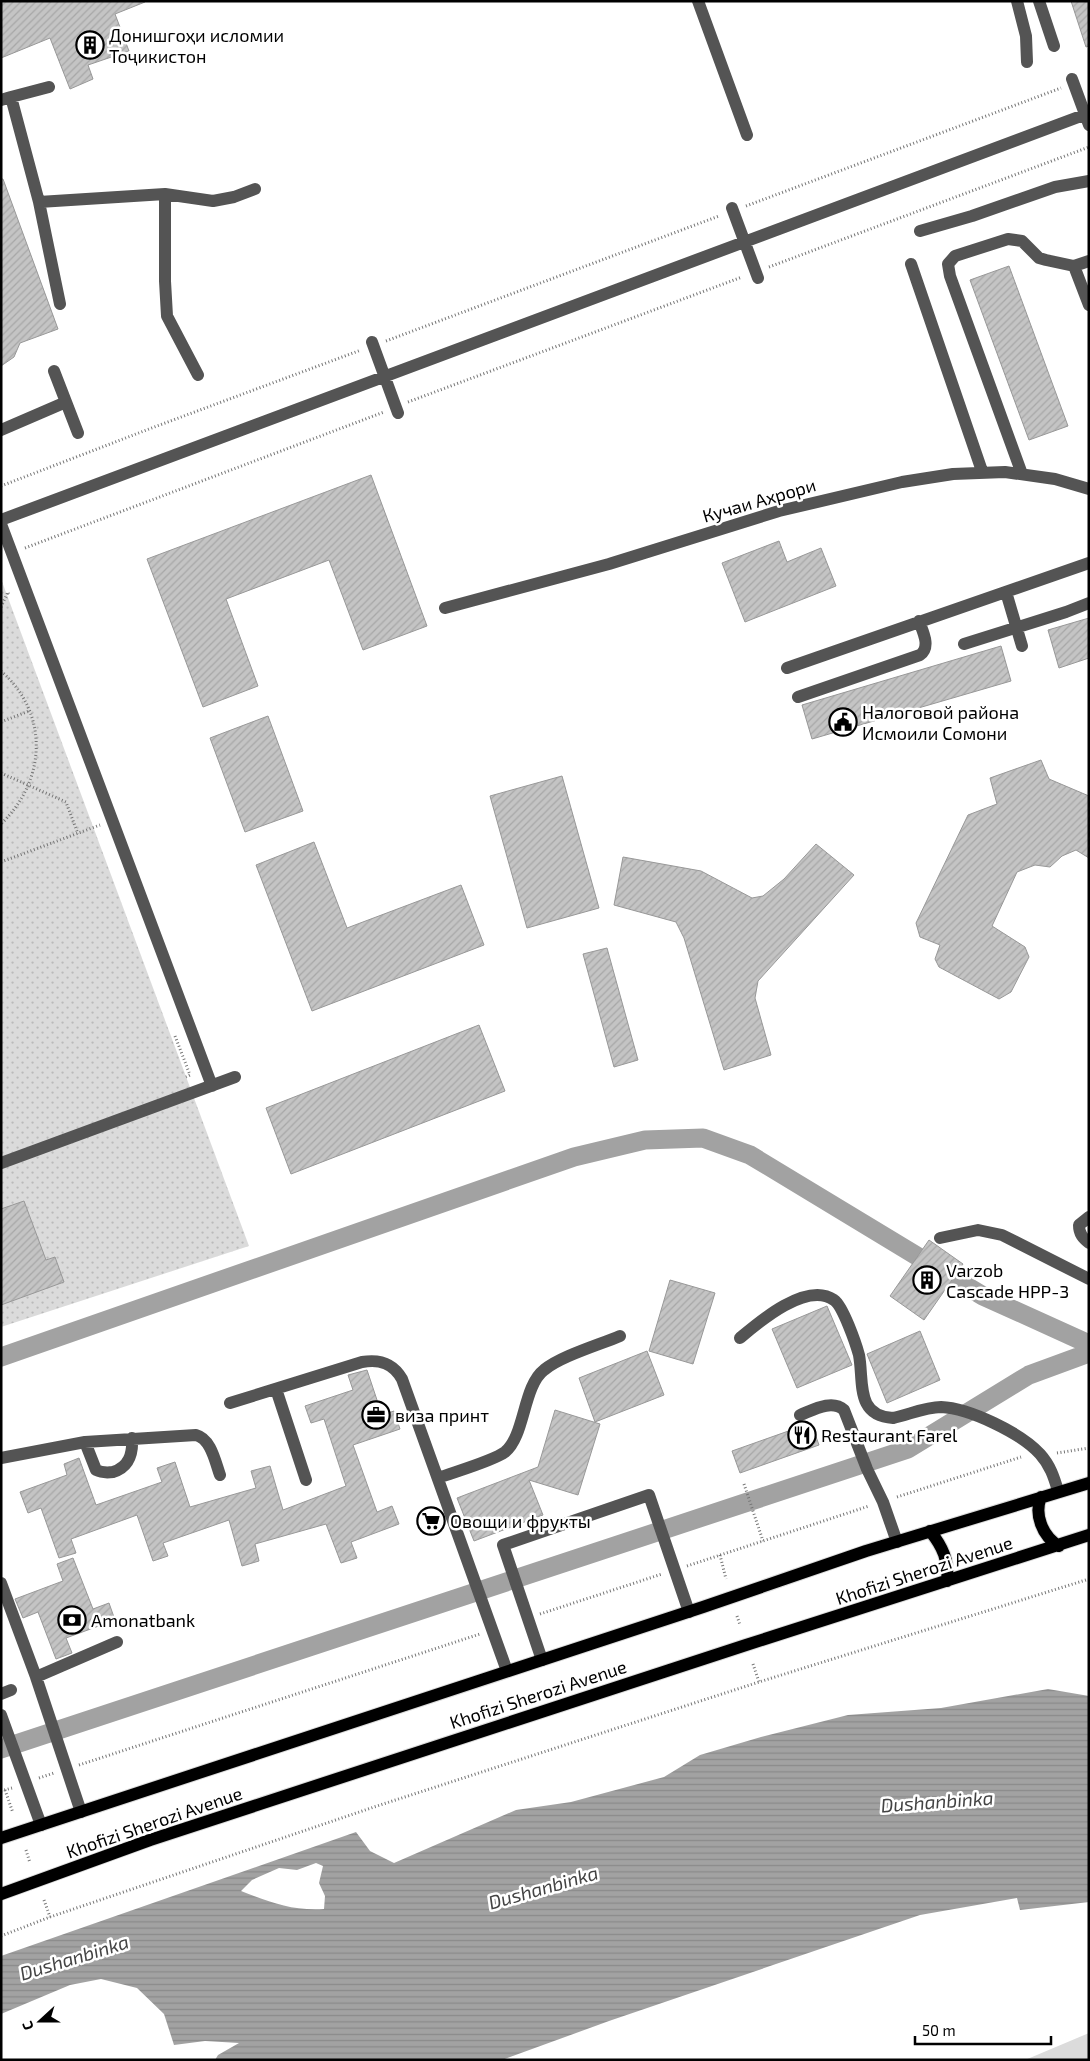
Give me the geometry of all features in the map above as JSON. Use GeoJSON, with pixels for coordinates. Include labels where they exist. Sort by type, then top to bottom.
{"type":"FeatureCollection","features":[{"type":"Feature","properties":{"kind":"main road","name":"Khofizi Sherozi Avenue"},"geometry":{"type":"LineString","coordinates":[[1,1838],[930,1531],[1089,1482]]}},
{"type":"Feature","properties":{"kind":"main road"},"geometry":{"type":"LineString","coordinates":[[1040,1496],[1038,1505],[1040,1520],[1047,1536],[1059,1546]]}},
{"type":"Feature","properties":{"kind":"main road"},"geometry":{"type":"LineString","coordinates":[[930,1531],[944,1552],[948,1569],[947,1582]]}},
{"type":"Feature","properties":{"kind":"main road","name":"Khofizi Sherozi Avenue"},"geometry":{"type":"LineString","coordinates":[[1,1894],[150,1840],[1089,1535]]}},
{"type":"Feature","properties":{"kind":"street"},"geometry":{"type":"LineString","coordinates":[[698,1],[747,135]]}},
{"type":"Feature","properties":{"kind":"street"},"geometry":{"type":"LineString","coordinates":[[1017,1],[1026,36],[1027,62]]}},
{"type":"Feature","properties":{"kind":"street"},"geometry":{"type":"LineString","coordinates":[[1039,1],[1054,46]]}},
{"type":"Feature","properties":{"kind":"street"},"geometry":{"type":"LineString","coordinates":[[1,520],[745,242],[1087,117],[1073,81]]}},
{"type":"Feature","properties":{"kind":"street"},"geometry":{"type":"LineString","coordinates":[[49,87],[6,99],[39,202],[60,304]]}},
{"type":"Feature","properties":{"kind":"street"},"geometry":{"type":"LineString","coordinates":[[920,231],[972,216],[1055,187],[1089,181]]}},
{"type":"Feature","properties":{"kind":"street"},"geometry":{"type":"LineString","coordinates":[[39,202],[165,194],[213,201],[234,197],[254,189]]}},
{"type":"Feature","properties":{"kind":"street"},"geometry":{"type":"LineString","coordinates":[[165,194],[165,288],[167,316],[198,375]]}},
{"type":"Feature","properties":{"kind":"street"},"geometry":{"type":"LineString","coordinates":[[733,209],[757,275]]}},
{"type":"Feature","properties":{"kind":"street"},"geometry":{"type":"LineString","coordinates":[[1022,474],[950,276],[948,264],[955,256],[1008,239],[1022,241],[1039,258],[1074,266],[1089,261]]}},
{"type":"Feature","properties":{"kind":"street"},"geometry":{"type":"LineString","coordinates":[[911,264],[982,471]]}},
{"type":"Feature","properties":{"kind":"street"},"geometry":{"type":"LineString","coordinates":[[1074,266],[1089,305]]}},
{"type":"Feature","properties":{"kind":"street"},"geometry":{"type":"LineString","coordinates":[[373,344],[397,410]]}},
{"type":"Feature","properties":{"kind":"street"},"geometry":{"type":"LineString","coordinates":[[54,371],[78,433]]}},
{"type":"Feature","properties":{"kind":"street"},"geometry":{"type":"LineString","coordinates":[[1,430],[66,402]]}},
{"type":"Feature","properties":{"kind":"street","name":"Кучаи Ахрори"},"geometry":{"type":"LineString","coordinates":[[445,608],[610,564],[739,523],[853,492],[910,480],[982,471],[1055,479],[1089,489]]}},
{"type":"Feature","properties":{"kind":"street"},"geometry":{"type":"LineString","coordinates":[[1,524],[212,1086]]}},
{"type":"Feature","properties":{"kind":"street"},"geometry":{"type":"LineString","coordinates":[[787,668],[1089,563]]}},
{"type":"Feature","properties":{"kind":"street"},"geometry":{"type":"LineString","coordinates":[[1006,592],[1022,646]]}},
{"type":"Feature","properties":{"kind":"street"},"geometry":{"type":"LineString","coordinates":[[964,644],[1089,603]]}},
{"type":"Feature","properties":{"kind":"street"},"geometry":{"type":"LineString","coordinates":[[798,697],[920,656],[926,647],[919,622]]}},
{"type":"Feature","properties":{"kind":"street"},"geometry":{"type":"LineString","coordinates":[[1,1164],[235,1078]]}},
{"type":"Feature","properties":{"kind":"street"},"geometry":{"type":"LineString","coordinates":[[1089,1217],[1079,1225],[1079,1230],[1081,1236],[1089,1244]]}},
{"type":"Feature","properties":{"kind":"street"},"geometry":{"type":"LineString","coordinates":[[940,1238],[978,1230],[1002,1235],[1089,1279]]}},
{"type":"Feature","properties":{"kind":"street"},"geometry":{"type":"LineString","coordinates":[[740,1338],[769,1316],[796,1300],[817,1295],[833,1299],[842,1311],[858,1353],[863,1396],[872,1410],[878,1415],[893,1418],[939,1407],[960,1410],[975,1416],[1005,1430],[1032,1446],[1050,1467],[1058,1491]]}},
{"type":"Feature","properties":{"kind":"street"},"geometry":{"type":"LineString","coordinates":[[438,1478],[500,1455],[510,1447],[536,1380],[544,1370],[620,1336]]}},
{"type":"Feature","properties":{"kind":"street"},"geometry":{"type":"LineString","coordinates":[[230,1403],[371,1360],[386,1363],[398,1372],[507,1671]]}},
{"type":"Feature","properties":{"kind":"street"},"geometry":{"type":"LineString","coordinates":[[276,1389],[306,1480]]}},
{"type":"Feature","properties":{"kind":"street"},"geometry":{"type":"LineString","coordinates":[[800,1415],[830,1405],[840,1407],[846,1416],[867,1469],[883,1502],[897,1542]]}},
{"type":"Feature","properties":{"kind":"street"},"geometry":{"type":"LineString","coordinates":[[1,1458],[85,1442],[132,1438],[200,1436],[208,1444],[220,1474]]}},
{"type":"Feature","properties":{"kind":"street"},"geometry":{"type":"LineString","coordinates":[[85,1442],[96,1470],[109,1473],[127,1463],[132,1452],[132,1438]]}},
{"type":"Feature","properties":{"kind":"street"},"geometry":{"type":"LineString","coordinates":[[542,1660],[502,1544],[649,1495],[689,1612]]}},
{"type":"Feature","properties":{"kind":"street"},"geometry":{"type":"LineString","coordinates":[[1,1583],[36,1677],[81,1812]]}},
{"type":"Feature","properties":{"kind":"street"},"geometry":{"type":"LineString","coordinates":[[36,1677],[117,1642]]}},
{"type":"Feature","properties":{"kind":"street"},"geometry":{"type":"LineString","coordinates":[[1,1715],[41,1825]]}},
{"type":"Feature","properties":{"kind":"path"},"geometry":{"type":"LineString","coordinates":[[1,486],[149,428],[1073,81]]}},
{"type":"Feature","properties":{"kind":"path"},"geometry":{"type":"LineString","coordinates":[[12,553],[757,275],[1089,147]]}},
{"type":"Feature","properties":{"kind":"path"},"geometry":{"type":"LineString","coordinates":[[1,607],[8,592],[12,601]]}},
{"type":"Feature","properties":{"kind":"path"},"geometry":{"type":"LineString","coordinates":[[1,671],[18,690],[30,711],[36,736],[34,770],[29,785],[22,801],[1,824]]}},
{"type":"Feature","properties":{"kind":"path"},"geometry":{"type":"LineString","coordinates":[[1,722],[30,711]]}},
{"type":"Feature","properties":{"kind":"path"},"geometry":{"type":"LineString","coordinates":[[1,773],[66,802],[78,834]]}},
{"type":"Feature","properties":{"kind":"path"},"geometry":{"type":"LineString","coordinates":[[93,818],[97,827]]}},
{"type":"Feature","properties":{"kind":"path"},"geometry":{"type":"LineString","coordinates":[[1,862],[112,821]]}},
{"type":"Feature","properties":{"kind":"path"},"geometry":{"type":"LineString","coordinates":[[172,1029],[190,1076],[181,1079]]}},
{"type":"Feature","properties":{"kind":"path"},"geometry":{"type":"LineString","coordinates":[[744,1484],[762,1541]]}},
{"type":"Feature","properties":{"kind":"path"},"geometry":{"type":"LineString","coordinates":[[720,1555],[726,1579]]}},
{"type":"Feature","properties":{"kind":"path"},"geometry":{"type":"LineString","coordinates":[[1,1936],[374,1807],[759,1682],[1089,1579]]}},
{"type":"Feature","properties":{"kind":"path"},"geometry":{"type":"LineString","coordinates":[[737,1616],[740,1625]]}},
{"type":"Feature","properties":{"kind":"path"},"geometry":{"type":"LineString","coordinates":[[753,1664],[759,1682]]}},
{"type":"Feature","properties":{"kind":"path"},"geometry":{"type":"LineString","coordinates":[[5,1790],[13,1813]]}},
{"type":"Feature","properties":{"kind":"path"},"geometry":{"type":"LineString","coordinates":[[26,1850],[30,1863]]}},
{"type":"Feature","properties":{"kind":"path"},"geometry":{"type":"LineString","coordinates":[[44,1900],[50,1918]]}},
{"type":"Feature","properties":{"kind":"shaded area"},"geometry":{"type":"Polygon","coordinates":[[[1,579],[249,1246],[1,1327],[1,579]]]}},
{"type":"Feature","properties":{"kind":"shaded area"},"geometry":{"type":"Polygon","coordinates":[[[1089,2033],[1089,2060],[1025,2060],[1089,2033]]]}},
{"type":"Feature","properties":{"kind":"water","name":"Dushanbinka"},"geometry":{"type":"Polygon","coordinates":[[[1048,1689],[1089,1696],[1089,1902],[1020,1910],[1017,1898],[920,1915],[609,2021],[502,2060],[215,2060],[218,2055],[239,2043],[205,2041],[174,2045],[164,2014],[137,1988],[101,1979],[70,1985],[1,2014],[1,1956],[356,1832],[370,1851],[394,1863],[516,1810],[571,1802],[664,1777],[700,1755],[761,1737],[848,1715],[941,1708],[1048,1689]],[[316,1863],[297,1870],[279,1868],[252,1880],[241,1891],[291,1907],[324,1909],[325,1896],[319,1883],[323,1866],[316,1863]]]}},
{"type":"Feature","properties":{"kind":"building","name":"Донишгоҳи исломии Тоҷикистон"},"geometry":{"type":"Polygon","coordinates":[[[1,1],[145,2],[115,14],[129,51],[88,65],[93,79],[70,89],[50,38],[1,58],[1,1]]]}},
{"type":"Feature","properties":{"kind":"building"},"geometry":{"type":"Polygon","coordinates":[[[1071,1],[1089,1],[1089,46],[1086,47],[1071,1]]]}},
{"type":"Feature","properties":{"kind":"building"},"geometry":{"type":"Polygon","coordinates":[[[1,179],[3,179],[58,329],[20,343],[14,357],[1,366],[1,179]]]}},
{"type":"Feature","properties":{"kind":"building"},"geometry":{"type":"Polygon","coordinates":[[[1009,266],[1068,426],[1029,440],[970,280],[1009,266]]]}},
{"type":"Feature","properties":{"kind":"building"},"geometry":{"type":"Polygon","coordinates":[[[371,475],[427,626],[363,650],[329,560],[226,599],[258,686],[203,707],[147,559],[371,475]]]}},
{"type":"Feature","properties":{"kind":"building"},"geometry":{"type":"Polygon","coordinates":[[[779,541],[787,562],[821,548],[836,586],[745,622],[722,563],[779,541]]]}},
{"type":"Feature","properties":{"kind":"building"},"geometry":{"type":"Polygon","coordinates":[[[1089,618],[1089,658],[1059,668],[1048,630],[1089,618]]]}},
{"type":"Feature","properties":{"kind":"building"},"geometry":{"type":"Polygon","coordinates":[[[1001,646],[1011,681],[812,739],[802,705],[1001,646]]]}},
{"type":"Feature","properties":{"kind":"building"},"geometry":{"type":"Polygon","coordinates":[[[268,716],[303,811],[245,832],[210,738],[268,716]]]}},
{"type":"Feature","properties":{"kind":"building"},"geometry":{"type":"Polygon","coordinates":[[[1041,760],[1049,779],[1089,796],[1089,858],[1076,850],[1062,856],[1050,867],[1035,865],[1017,872],[992,926],[1025,947],[1029,957],[1011,992],[999,999],[939,967],[935,959],[940,945],[920,937],[916,923],[968,815],[997,804],[990,778],[1041,760]]]}},
{"type":"Feature","properties":{"kind":"building"},"geometry":{"type":"Polygon","coordinates":[[[562,776],[599,908],[527,928],[490,796],[562,776]]]}},
{"type":"Feature","properties":{"kind":"building"},"geometry":{"type":"Polygon","coordinates":[[[314,842],[347,928],[461,885],[484,945],[312,1011],[256,865],[314,842]]]}},
{"type":"Feature","properties":{"kind":"building"},"geometry":{"type":"Polygon","coordinates":[[[816,844],[854,875],[758,981],[755,998],[771,1055],[724,1070],[684,938],[676,922],[614,905],[623,857],[701,871],[752,898],[763,896],[784,879],[816,844]]]}},
{"type":"Feature","properties":{"kind":"building"},"geometry":{"type":"Polygon","coordinates":[[[607,948],[638,1060],[614,1067],[583,954],[607,948]]]}},
{"type":"Feature","properties":{"kind":"building"},"geometry":{"type":"Polygon","coordinates":[[[479,1025],[505,1091],[291,1174],[266,1108],[479,1025]]]}},
{"type":"Feature","properties":{"kind":"building"},"geometry":{"type":"Polygon","coordinates":[[[24,1201],[46,1260],[55,1257],[64,1282],[1,1305],[1,1209],[24,1201]]]}},
{"type":"Feature","properties":{"kind":"building","name":"Varzob Cascade HPP-3"},"geometry":{"type":"Polygon","coordinates":[[[929,1240],[963,1264],[924,1320],[890,1296],[929,1240]]]}},
{"type":"Feature","properties":{"kind":"building"},"geometry":{"type":"Polygon","coordinates":[[[670,1280],[715,1293],[693,1364],[649,1351],[670,1280]]]}},
{"type":"Feature","properties":{"kind":"building"},"geometry":{"type":"Polygon","coordinates":[[[827,1306],[852,1365],[797,1388],[772,1329],[827,1306]]]}},
{"type":"Feature","properties":{"kind":"building"},"geometry":{"type":"Polygon","coordinates":[[[920,1331],[940,1380],[887,1403],[867,1354],[920,1331]]]}},
{"type":"Feature","properties":{"kind":"building"},"geometry":{"type":"Polygon","coordinates":[[[647,1351],[664,1395],[595,1422],[579,1378],[647,1351]]]}},
{"type":"Feature","properties":{"kind":"building"},"geometry":{"type":"Polygon","coordinates":[[[367,1370],[382,1415],[394,1411],[400,1429],[353,1445],[377,1512],[392,1506],[399,1524],[351,1542],[357,1558],[341,1563],[326,1524],[255,1544],[259,1561],[242,1566],[229,1520],[163,1543],[168,1556],[153,1561],[137,1515],[71,1539],[76,1553],[59,1558],[41,1508],[28,1513],[20,1492],[67,1475],[64,1464],[79,1458],[96,1505],[162,1482],[157,1468],[175,1462],[190,1507],[256,1488],[251,1471],[270,1466],[283,1510],[346,1486],[324,1419],[311,1423],[305,1406],[353,1390],[348,1375],[367,1370]]]}},
{"type":"Feature","properties":{"kind":"building"},"geometry":{"type":"Polygon","coordinates":[[[555,1410],[600,1424],[578,1495],[529,1480],[543,1515],[474,1541],[457,1498],[538,1467],[555,1410]]]}},
{"type":"Feature","properties":{"kind":"building"},"geometry":{"type":"Polygon","coordinates":[[[811,1423],[819,1445],[740,1473],[732,1451],[811,1423]]]}},
{"type":"Feature","properties":{"kind":"building"},"geometry":{"type":"Polygon","coordinates":[[[73,1558],[93,1609],[109,1603],[115,1620],[66,1638],[72,1653],[56,1659],[38,1612],[23,1618],[15,1599],[63,1581],[57,1564],[73,1558]]]}},
{"type":"Feature","properties":{"kind":"waterway"},"geometry":{"type":"LineString","coordinates":[[1,1357],[574,1157],[645,1140],[703,1138],[750,1155],[983,1296],[1089,1344]]}},
{"type":"Feature","properties":{"kind":"waterway"},"geometry":{"type":"LineString","coordinates":[[1,1749],[908,1449],[1029,1375],[1089,1353]]}},
{"type":"Feature","properties":{"kind":"place","name":"Донишгоҳи исломии Тоҷикистон"},"geometry":{"type":"Point","coordinates":[90,45]}},
{"type":"Feature","properties":{"kind":"place","name":"Налоговой района Исмоили Сомони"},"geometry":{"type":"Point","coordinates":[843,722]}},
{"type":"Feature","properties":{"kind":"place","name":"Varzob Cascade HPP-3"},"geometry":{"type":"Point","coordinates":[927,1280]}},
{"type":"Feature","properties":{"kind":"place","name":"виза принт"},"geometry":{"type":"Point","coordinates":[376,1415]}},
{"type":"Feature","properties":{"kind":"place","name":"Restaurant Farel"},"geometry":{"type":"Point","coordinates":[802,1435]}},
{"type":"Feature","properties":{"kind":"place","name":"Овощи и фрукты"},"geometry":{"type":"Point","coordinates":[431,1521]}},
{"type":"Feature","properties":{"kind":"place","name":"Amonatbank"},"geometry":{"type":"Point","coordinates":[72,1620]}}]}
